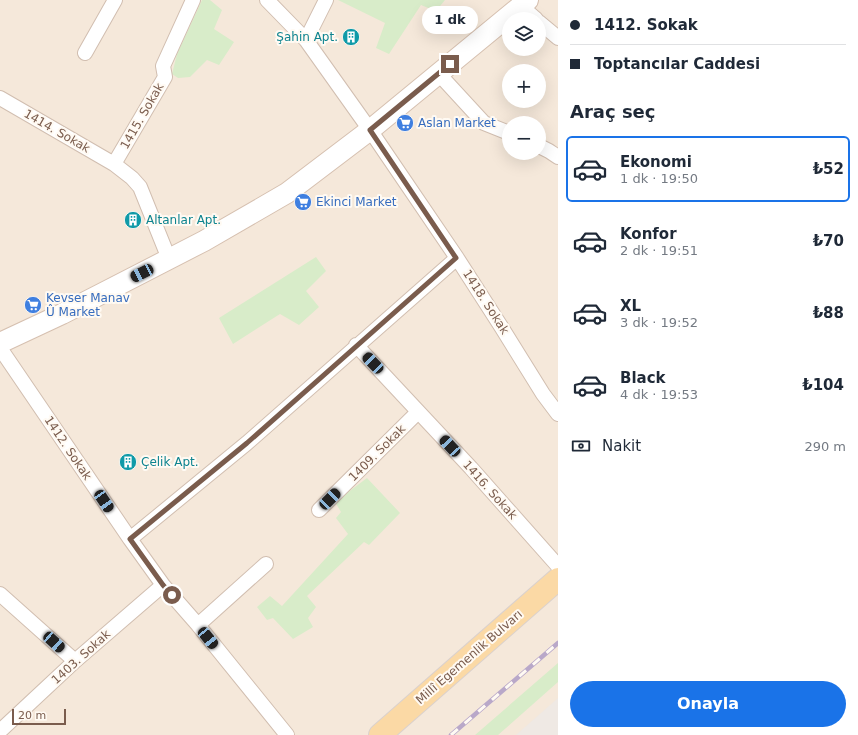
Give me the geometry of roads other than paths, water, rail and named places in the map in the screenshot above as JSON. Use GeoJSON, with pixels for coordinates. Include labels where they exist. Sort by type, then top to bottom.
{"type":"FeatureCollection","features":[{"type":"Feature","properties":{"kind":"main road","name":"Millî Egemenlik Bulvarı"},"geometry":{"type":"LineString","coordinates":[[380,735],[558,579]]}},
{"type":"Feature","properties":{"kind":"street"},"geometry":{"type":"LineString","coordinates":[[85,53],[115,0]]}},
{"type":"Feature","properties":{"kind":"street","name":"1415. Sokak"},"geometry":{"type":"LineString","coordinates":[[114,164],[165,77],[163,66],[193,0]]}},
{"type":"Feature","properties":{"kind":"street","name":"1418. Sokak"},"geometry":{"type":"LineString","coordinates":[[267,0],[306,40],[370,130],[502,328],[543,394],[558,414]]}},
{"type":"Feature","properties":{"kind":"street"},"geometry":{"type":"LineString","coordinates":[[306,40],[326,0]]}},
{"type":"Feature","properties":{"kind":"street"},"geometry":{"type":"LineString","coordinates":[[0,343],[62,314],[204,241],[287,193],[370,130],[438,74],[528,8]]}},
{"type":"Feature","properties":{"kind":"street"},"geometry":{"type":"LineString","coordinates":[[546,28],[558,38]]}},
{"type":"Feature","properties":{"kind":"street"},"geometry":{"type":"LineString","coordinates":[[438,74],[484,123],[502,130]]}},
{"type":"Feature","properties":{"kind":"street","name":"1414. Sokak"},"geometry":{"type":"LineString","coordinates":[[0,98],[114,164],[132,178],[140,187],[169,259]]}},
{"type":"Feature","properties":{"kind":"street"},"geometry":{"type":"LineString","coordinates":[[546,150],[558,157]]}},
{"type":"Feature","properties":{"kind":"street"},"geometry":{"type":"LineString","coordinates":[[130,539],[247,443],[456,258]]}},
{"type":"Feature","properties":{"kind":"street","name":"1416. Sokak"},"geometry":{"type":"LineString","coordinates":[[356,345],[558,566]]}},
{"type":"Feature","properties":{"kind":"street","name":"1412. Sokak"},"geometry":{"type":"LineString","coordinates":[[0,348],[163,585],[198,625],[287,735]]}},
{"type":"Feature","properties":{"kind":"street","name":"1409. Sokak"},"geometry":{"type":"LineString","coordinates":[[319,510],[418,412]]}},
{"type":"Feature","properties":{"kind":"street"},"geometry":{"type":"LineString","coordinates":[[198,625],[266,564]]}},
{"type":"Feature","properties":{"kind":"street","name":"1403. Sokak"},"geometry":{"type":"LineString","coordinates":[[0,731],[75,661],[163,585]]}},
{"type":"Feature","properties":{"kind":"street"},"geometry":{"type":"LineString","coordinates":[[0,594],[75,661]]}},
{"type":"Feature","properties":{"kind":"railway"},"geometry":{"type":"LineString","coordinates":[[451,735],[558,643]]}},
{"type":"Feature","properties":{"kind":"place","name":"Şahin Apt."},"geometry":{"type":"Point","coordinates":[351,37]}},
{"type":"Feature","properties":{"kind":"place","name":"Aslan Market"},"geometry":{"type":"Point","coordinates":[405,123]}},
{"type":"Feature","properties":{"kind":"place","name":"Ekinci Market"},"geometry":{"type":"Point","coordinates":[303,202]}},
{"type":"Feature","properties":{"kind":"place","name":"Altanlar Apt."},"geometry":{"type":"Point","coordinates":[133,220]}},
{"type":"Feature","properties":{"kind":"place","name":"Kevser Manav Û Market"},"geometry":{"type":"Point","coordinates":[33,305]}},
{"type":"Feature","properties":{"kind":"place","name":"Çelik Apt."},"geometry":{"type":"Point","coordinates":[128,462]}}]}
